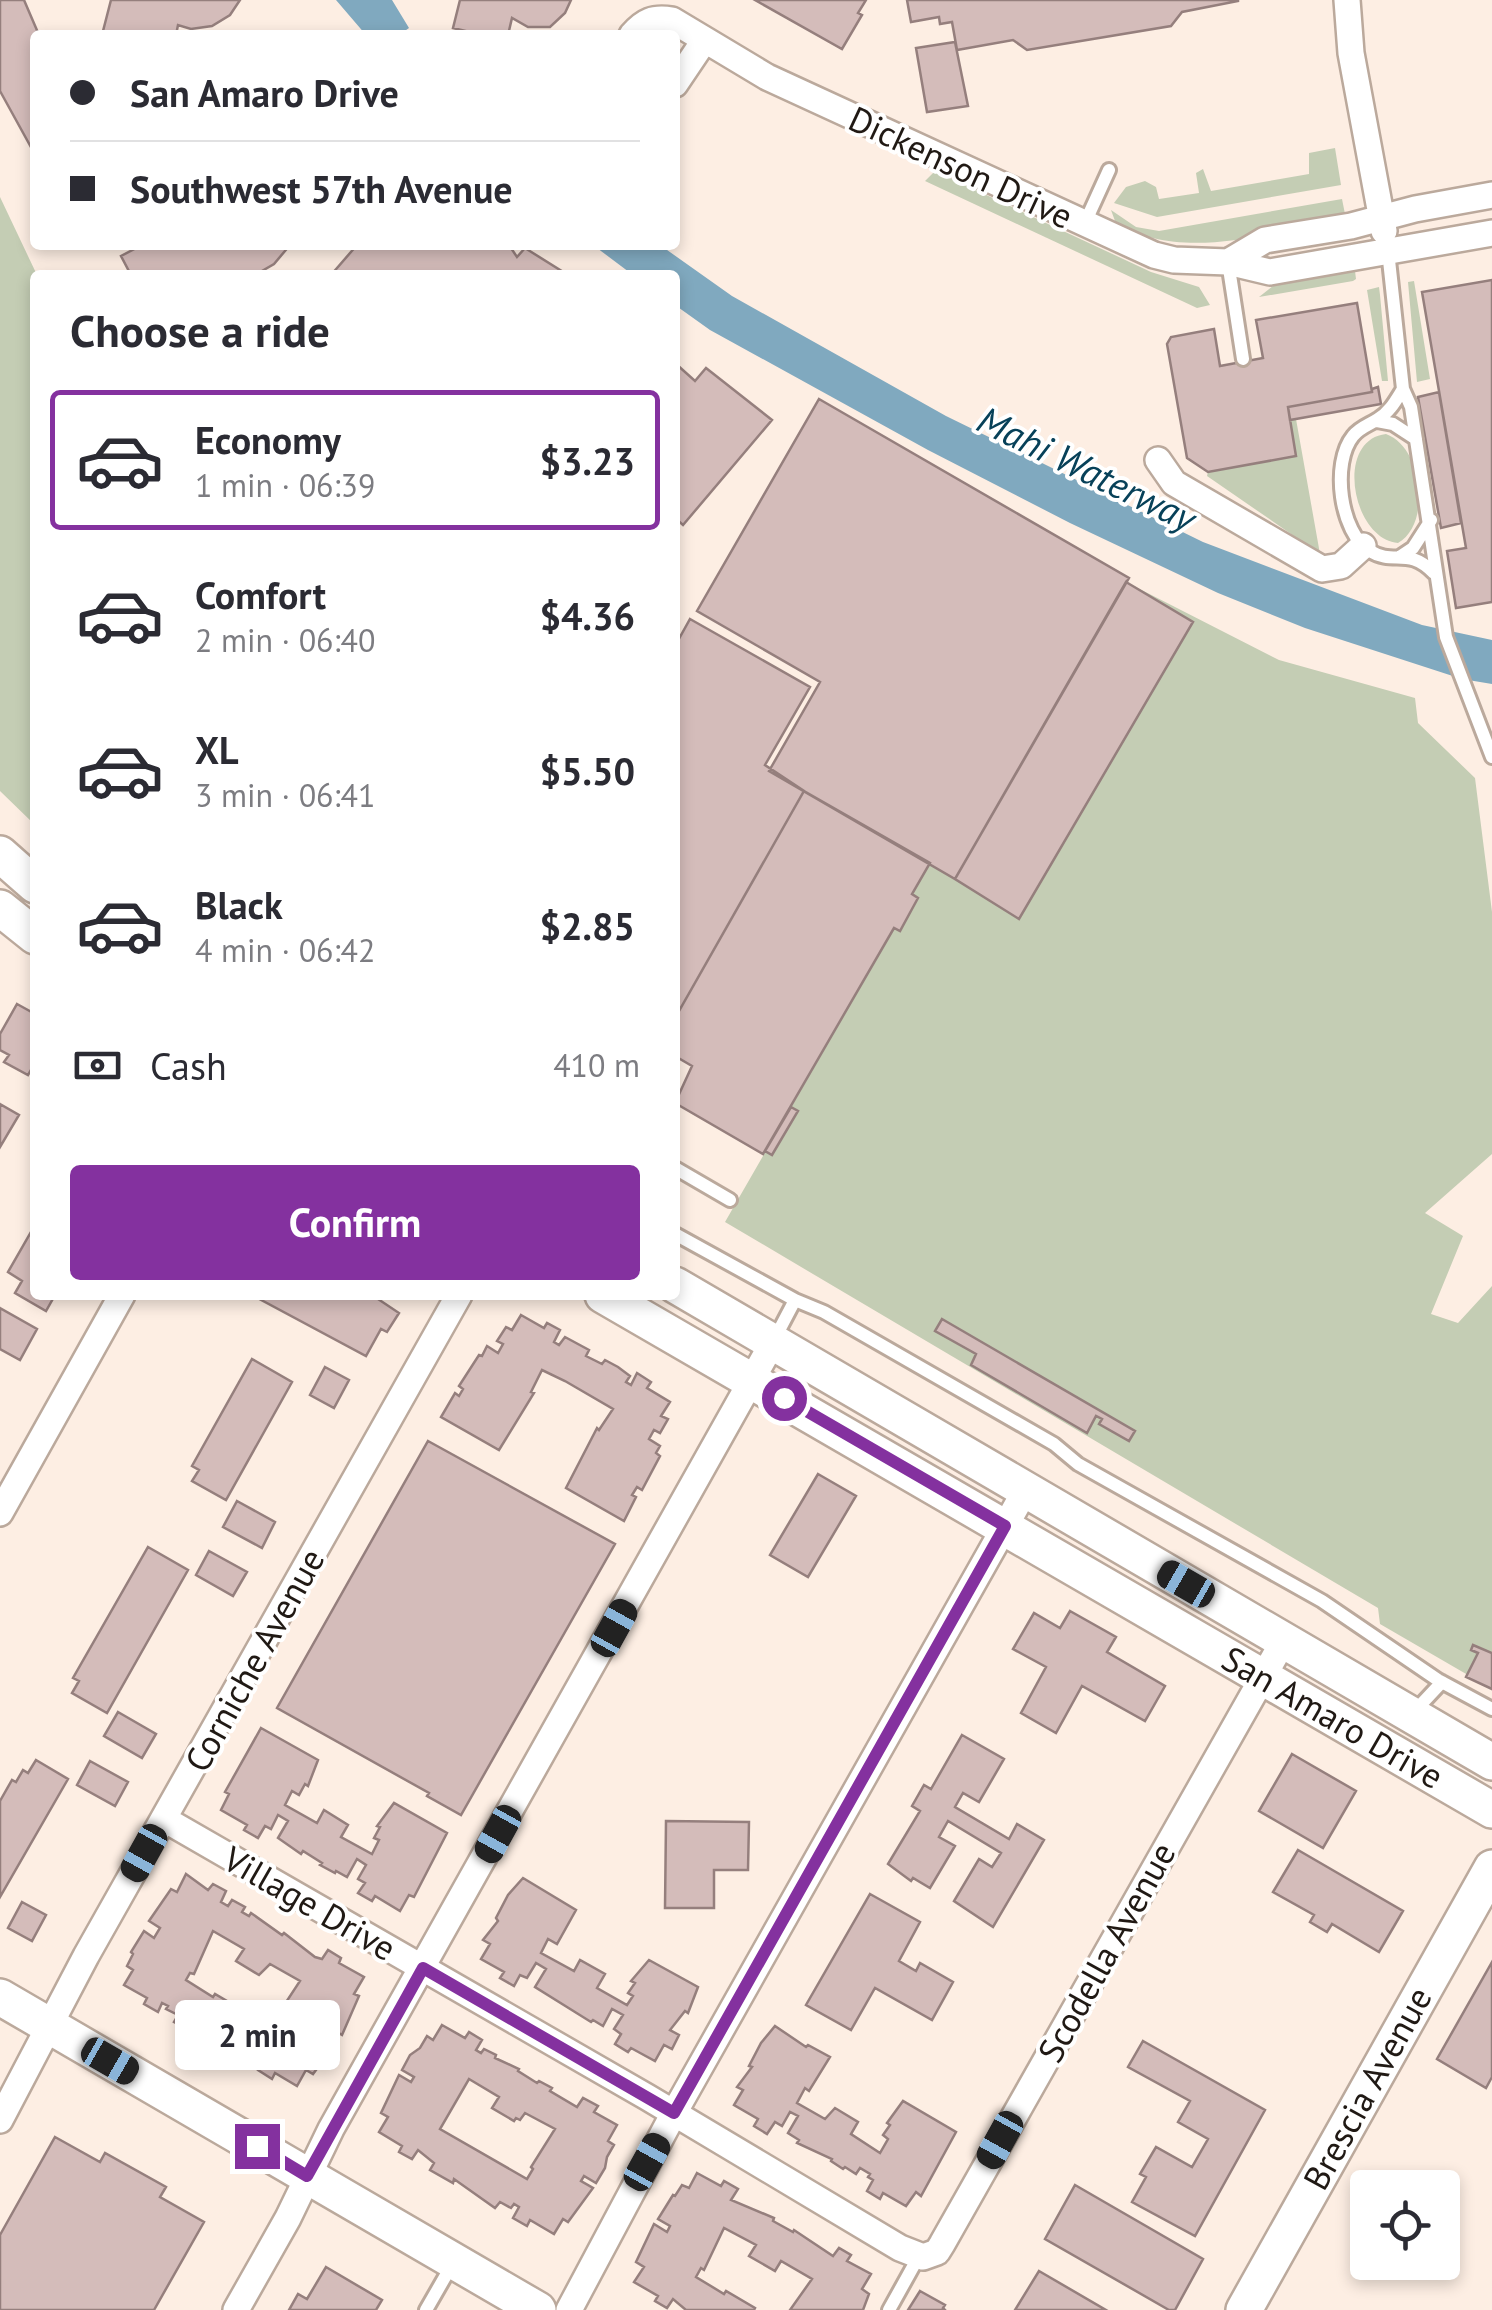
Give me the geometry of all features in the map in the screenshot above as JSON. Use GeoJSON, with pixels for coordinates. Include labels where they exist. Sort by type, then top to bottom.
{"type":"FeatureCollection","features":[{"type":"Feature","properties":{"kind":"street"},"geometry":{"type":"LineString","coordinates":[[1347,0],[1351,54],[1388,251]]}},
{"type":"Feature","properties":{"kind":"street","name":"Dickenson Drive"},"geometry":{"type":"LineString","coordinates":[[637,30],[656,9],[776,82],[1084,225],[1174,260],[1228,262],[1270,272],[1492,233]]}},
{"type":"Feature","properties":{"kind":"street"},"geometry":{"type":"LineString","coordinates":[[680,77],[704,41]]}},
{"type":"Feature","properties":{"kind":"street","name":"Dickenson Drive"},"geometry":{"type":"LineString","coordinates":[[1228,262],[1265,240],[1492,195]]}},
{"type":"Feature","properties":{"kind":"street"},"geometry":{"type":"LineString","coordinates":[[1158,460],[1174,483],[1322,570],[1341,566],[1362,546]]}},
{"type":"Feature","properties":{"kind":"street"},"geometry":{"type":"LineString","coordinates":[[20,871],[1,911],[30,932]]}},
{"type":"Feature","properties":{"kind":"street","name":"San Amaro Drive"},"geometry":{"type":"LineString","coordinates":[[680,1288],[1492,1762]]}},
{"type":"Feature","properties":{"kind":"street"},"geometry":{"type":"LineString","coordinates":[[0,1513],[119,1300]]}},
{"type":"Feature","properties":{"kind":"street","name":"Corniche Avenue"},"geometry":{"type":"LineString","coordinates":[[0,2120],[164,1819],[456,1300]]}},
{"type":"Feature","properties":{"kind":"street","name":"San Amaro Drive"},"geometry":{"type":"LineString","coordinates":[[612,1300],[1492,1810]]}},
{"type":"Feature","properties":{"kind":"street"},"geometry":{"type":"LineString","coordinates":[[236,2310],[772,1342]]}},
{"type":"Feature","properties":{"kind":"street"},"geometry":{"type":"LineString","coordinates":[[569,2310],[674,2113],[1025,1490]]}},
{"type":"Feature","properties":{"kind":"street","name":"Scodella Avenue"},"geometry":{"type":"LineString","coordinates":[[922,2257],[936,2252],[942,2244],[1284,1640]]}},
{"type":"Feature","properties":{"kind":"street","name":"Village Drive"},"geometry":{"type":"LineString","coordinates":[[164,1819],[922,2257]]}},
{"type":"Feature","properties":{"kind":"street","name":"Brescia Avenue"},"geometry":{"type":"LineString","coordinates":[[1244,2310],[1492,1868]]}},
{"type":"Feature","properties":{"kind":"street"},"geometry":{"type":"LineString","coordinates":[[0,1997],[538,2310]]}},
{"type":"Feature","properties":{"kind":"lane"},"geometry":{"type":"LineString","coordinates":[[1084,225],[1109,170]]}},
{"type":"Feature","properties":{"kind":"lane"},"geometry":{"type":"LineString","coordinates":[[1388,251],[1403,389],[1411,406],[1431,520],[1440,607],[1453,659],[1492,757]]}},
{"type":"Feature","properties":{"kind":"lane"},"geometry":{"type":"LineString","coordinates":[[1228,262],[1243,359]]}},
{"type":"Feature","properties":{"kind":"lane"},"geometry":{"type":"LineString","coordinates":[[1403,389],[1388,412],[1354,434],[1345,447],[1341,462],[1347,516],[1362,546],[1385,557],[1417,559],[1434,574]]}},
{"type":"Feature","properties":{"kind":"lane"},"geometry":{"type":"LineString","coordinates":[[1376,421],[1393,424],[1416,440]]}},
{"type":"Feature","properties":{"kind":"lane"},"geometry":{"type":"LineString","coordinates":[[1401,556],[1413,548],[1431,520]]}},
{"type":"Feature","properties":{"kind":"lane"},"geometry":{"type":"LineString","coordinates":[[680,1171],[730,1200]]}},
{"type":"Feature","properties":{"kind":"lane"},"geometry":{"type":"LineString","coordinates":[[680,1237],[824,1312],[1054,1444],[1078,1464],[1322,1601],[1442,1682],[1492,1710]]}},
{"type":"Feature","properties":{"kind":"lane"},"geometry":{"type":"LineString","coordinates":[[772,1342],[795,1300]]}},
{"type":"Feature","properties":{"kind":"lane"},"geometry":{"type":"LineString","coordinates":[[1412,1714],[1442,1682]]}},
{"type":"Feature","properties":{"kind":"lane"},"geometry":{"type":"LineString","coordinates":[[889,2310],[922,2257]]}},
{"type":"Feature","properties":{"kind":"lane"},"geometry":{"type":"LineString","coordinates":[[426,2310],[454,2260]]}},
{"type":"Feature","properties":{"kind":"green space"},"geometry":{"type":"Polygon","coordinates":[[[1335,148],[1341,185],[1157,217],[1114,203],[1126,187],[1145,181],[1156,187],[1159,199],[1199,193],[1196,173],[1203,169],[1211,191],[1309,174],[1309,153],[1335,148]]]}},
{"type":"Feature","properties":{"kind":"green space"},"geometry":{"type":"Polygon","coordinates":[[[935,171],[1151,272],[1199,287],[1210,305],[1197,308],[925,181],[935,171]]]}},
{"type":"Feature","properties":{"kind":"green space"},"geometry":{"type":"Polygon","coordinates":[[[0,197],[35,270],[30,270],[30,820],[0,791],[0,197]]]}},
{"type":"Feature","properties":{"kind":"green space"},"geometry":{"type":"Polygon","coordinates":[[[1342,199],[1346,219],[1259,237],[1197,243],[1140,234],[1115,221],[1111,210],[1136,227],[1159,231],[1342,199]]]}},
{"type":"Feature","properties":{"kind":"green space"},"geometry":{"type":"Polygon","coordinates":[[[1355,271],[1353,281],[1259,297],[1273,286],[1355,271]]]}},
{"type":"Feature","properties":{"kind":"green space"},"geometry":{"type":"Polygon","coordinates":[[[1414,281],[1430,379],[1417,382],[1408,282],[1414,281]]]}},
{"type":"Feature","properties":{"kind":"green space"},"geometry":{"type":"Polygon","coordinates":[[[1379,287],[1388,381],[1382,381],[1367,290],[1379,287]]]}},
{"type":"Feature","properties":{"kind":"green space"},"geometry":{"type":"Polygon","coordinates":[[[1296,419],[1320,554],[1207,476],[1208,472],[1296,456],[1290,420],[1296,419]]]}},
{"type":"Feature","properties":{"kind":"green space"},"geometry":{"type":"Polygon","coordinates":[[[1386,434],[1408,454],[1419,486],[1416,520],[1398,543],[1382,537],[1369,525],[1355,489],[1359,453],[1370,440],[1386,434]]]}},
{"type":"Feature","properties":{"kind":"green space"},"geometry":{"type":"Polygon","coordinates":[[[1126,582],[1279,660],[1415,698],[1418,723],[1475,778],[1492,912],[1492,1154],[1425,1213],[1463,1236],[1431,1314],[1458,1323],[1492,1286],[1492,1689],[1380,1624],[1378,1608],[725,1222],[894,928],[900,931],[918,899],[912,894],[930,863],[1126,582]]]}},
{"type":"Feature","properties":{"kind":"water"},"geometry":{"type":"Polygon","coordinates":[[[336,0],[392,0],[409,28],[406,30],[362,30],[336,0]]]}},
{"type":"Feature","properties":{"kind":"water","name":"Mahi Waterway"},"geometry":{"type":"Polygon","coordinates":[[[600,250],[667,250],[732,296],[946,416],[1203,542],[1422,625],[1492,640],[1492,684],[1462,679],[1305,628],[1218,593],[1070,523],[710,330],[680,309],[680,270],[626,270],[600,250]]]}},
{"type":"Feature","properties":{"kind":"building"},"geometry":{"type":"Polygon","coordinates":[[[0,0],[24,0],[37,30],[30,30],[30,145],[0,91],[0,0]]]}},
{"type":"Feature","properties":{"kind":"building"},"geometry":{"type":"Polygon","coordinates":[[[111,0],[240,0],[230,15],[212,26],[103,30],[111,0]]]}},
{"type":"Feature","properties":{"kind":"building"},"geometry":{"type":"Polygon","coordinates":[[[460,0],[571,0],[565,13],[550,27],[528,27],[512,18],[509,30],[453,28],[460,0]]]}},
{"type":"Feature","properties":{"kind":"building"},"geometry":{"type":"Polygon","coordinates":[[[755,0],[866,0],[858,13],[862,15],[842,49],[755,0]]]}},
{"type":"Feature","properties":{"kind":"building"},"geometry":{"type":"Polygon","coordinates":[[[907,0],[1238,1],[1182,12],[1171,26],[1027,50],[1013,40],[957,50],[952,22],[940,24],[939,17],[911,22],[907,0]]]}},
{"type":"Feature","properties":{"kind":"building"},"geometry":{"type":"Polygon","coordinates":[[[955,42],[968,106],[927,112],[916,48],[955,42]]]}},
{"type":"Feature","properties":{"kind":"building"},"geometry":{"type":"Polygon","coordinates":[[[132,250],[286,250],[264,270],[128,270],[121,256],[132,250]]]}},
{"type":"Feature","properties":{"kind":"building"},"geometry":{"type":"Polygon","coordinates":[[[353,250],[512,250],[517,257],[528,250],[560,270],[335,270],[353,250]]]}},
{"type":"Feature","properties":{"kind":"building"},"geometry":{"type":"Polygon","coordinates":[[[1492,280],[1492,602],[1456,608],[1447,551],[1466,548],[1422,292],[1492,280]]]}},
{"type":"Feature","properties":{"kind":"building"},"geometry":{"type":"Polygon","coordinates":[[[1357,303],[1372,392],[1288,407],[1296,456],[1208,472],[1187,458],[1167,344],[1171,337],[1214,329],[1220,366],[1263,358],[1256,320],[1357,303]]]}},
{"type":"Feature","properties":{"kind":"building"},"geometry":{"type":"Polygon","coordinates":[[[680,368],[695,381],[706,368],[772,420],[683,525],[680,368]]]}},
{"type":"Feature","properties":{"kind":"building"},"geometry":{"type":"Polygon","coordinates":[[[1378,387],[1381,404],[1290,420],[1288,407],[1372,392],[1378,387]]]}},
{"type":"Feature","properties":{"kind":"building"},"geometry":{"type":"Polygon","coordinates":[[[1439,392],[1461,523],[1441,528],[1418,397],[1439,392]]]}},
{"type":"Feature","properties":{"kind":"building"},"geometry":{"type":"Polygon","coordinates":[[[819,399],[1129,578],[955,879],[769,771],[820,682],[697,611],[819,399]]]}},
{"type":"Feature","properties":{"kind":"building"},"geometry":{"type":"Polygon","coordinates":[[[1126,582],[1193,622],[1019,919],[955,879],[1126,582]]]}},
{"type":"Feature","properties":{"kind":"building"},"geometry":{"type":"Polygon","coordinates":[[[690,619],[810,687],[765,765],[804,791],[680,1009],[680,637],[690,619]]]}},
{"type":"Feature","properties":{"kind":"building"},"geometry":{"type":"Polygon","coordinates":[[[804,791],[930,863],[912,894],[918,898],[900,931],[894,928],[763,1154],[680,1106],[680,1092],[692,1066],[680,1059],[680,1009],[804,791]]]}},
{"type":"Feature","properties":{"kind":"building"},"geometry":{"type":"Polygon","coordinates":[[[17,1004],[30,1011],[28,1075],[4,1062],[9,1055],[0,1050],[0,1034],[17,1004]]]}},
{"type":"Feature","properties":{"kind":"building"},"geometry":{"type":"Polygon","coordinates":[[[0,1104],[19,1115],[0,1147],[0,1104]]]}},
{"type":"Feature","properties":{"kind":"building"},"geometry":{"type":"Polygon","coordinates":[[[791,1107],[798,1111],[772,1155],[765,1151],[791,1107]]]}},
{"type":"Feature","properties":{"kind":"building"},"geometry":{"type":"Polygon","coordinates":[[[30,1234],[30,1300],[52,1300],[46,1311],[15,1293],[22,1281],[8,1272],[30,1234]]]}},
{"type":"Feature","properties":{"kind":"building"},"geometry":{"type":"Polygon","coordinates":[[[261,1300],[380,1300],[399,1313],[387,1332],[381,1329],[366,1356],[261,1300]]]}},
{"type":"Feature","properties":{"kind":"building"},"geometry":{"type":"Polygon","coordinates":[[[0,1308],[37,1329],[20,1360],[0,1349],[0,1308]]]}},
{"type":"Feature","properties":{"kind":"building"},"geometry":{"type":"Polygon","coordinates":[[[521,1315],[544,1328],[547,1323],[560,1330],[554,1342],[559,1345],[565,1337],[589,1350],[586,1356],[618,1367],[630,1376],[626,1382],[631,1385],[637,1373],[651,1382],[647,1388],[670,1402],[661,1416],[668,1419],[660,1433],[654,1430],[649,1439],[660,1446],[656,1453],[660,1456],[642,1490],[637,1487],[632,1495],[636,1497],[624,1521],[566,1488],[597,1428],[613,1409],[565,1381],[542,1370],[531,1392],[534,1393],[499,1450],[441,1417],[455,1393],[459,1396],[463,1389],[459,1386],[479,1355],[487,1346],[498,1353],[503,1344],[497,1341],[506,1327],[512,1330],[521,1315]]]}},
{"type":"Feature","properties":{"kind":"building"},"geometry":{"type":"Polygon","coordinates":[[[942,1319],[1135,1431],[1129,1441],[1099,1424],[1102,1419],[1096,1416],[1087,1433],[971,1365],[976,1354],[935,1331],[942,1319]]]}},
{"type":"Feature","properties":{"kind":"building"},"geometry":{"type":"Polygon","coordinates":[[[252,1359],[292,1382],[226,1500],[192,1481],[199,1470],[192,1466],[252,1359]]]}},
{"type":"Feature","properties":{"kind":"building"},"geometry":{"type":"Polygon","coordinates":[[[325,1367],[349,1380],[334,1408],[310,1395],[325,1367]]]}},
{"type":"Feature","properties":{"kind":"building"},"geometry":{"type":"Polygon","coordinates":[[[428,1441],[615,1544],[461,1815],[277,1708],[428,1441]]]}},
{"type":"Feature","properties":{"kind":"building"},"geometry":{"type":"Polygon","coordinates":[[[818,1474],[856,1496],[808,1577],[770,1555],[818,1474]]]}},
{"type":"Feature","properties":{"kind":"building"},"geometry":{"type":"Polygon","coordinates":[[[237,1501],[275,1522],[262,1548],[223,1527],[237,1501]]]}},
{"type":"Feature","properties":{"kind":"building"},"geometry":{"type":"Polygon","coordinates":[[[148,1547],[188,1570],[107,1713],[72,1693],[79,1681],[73,1678],[148,1547]]]}},
{"type":"Feature","properties":{"kind":"building"},"geometry":{"type":"Polygon","coordinates":[[[209,1551],[247,1572],[233,1596],[196,1575],[209,1551]]]}},
{"type":"Feature","properties":{"kind":"building"},"geometry":{"type":"Polygon","coordinates":[[[1070,1611],[1116,1637],[1107,1652],[1165,1686],[1145,1721],[1082,1686],[1056,1733],[1021,1713],[1046,1667],[1013,1649],[1034,1613],[1060,1628],[1070,1611]]]}},
{"type":"Feature","properties":{"kind":"building"},"geometry":{"type":"Polygon","coordinates":[[[1473,1645],[1492,1653],[1492,1689],[1466,1677],[1478,1653],[1471,1650],[1473,1645]]]}},
{"type":"Feature","properties":{"kind":"building"},"geometry":{"type":"Polygon","coordinates":[[[118,1712],[156,1734],[142,1758],[104,1736],[118,1712]]]}},
{"type":"Feature","properties":{"kind":"building"},"geometry":{"type":"Polygon","coordinates":[[[261,1728],[318,1760],[308,1786],[305,1784],[299,1795],[292,1791],[285,1805],[317,1823],[324,1810],[348,1825],[341,1837],[372,1854],[379,1840],[374,1838],[380,1827],[377,1826],[394,1803],[447,1833],[414,1897],[409,1895],[400,1911],[375,1896],[372,1901],[358,1893],[365,1883],[358,1879],[366,1865],[357,1859],[347,1877],[335,1873],[278,1838],[288,1821],[278,1815],[271,1829],[265,1826],[258,1838],[244,1830],[247,1825],[221,1810],[229,1794],[225,1792],[261,1728]]]}},
{"type":"Feature","properties":{"kind":"building"},"geometry":{"type":"Polygon","coordinates":[[[962,1735],[1004,1759],[979,1802],[963,1793],[955,1807],[1009,1839],[1017,1824],[1044,1840],[993,1927],[954,1901],[979,1859],[992,1867],[1001,1853],[948,1821],[939,1837],[955,1846],[930,1888],[913,1878],[911,1881],[888,1864],[920,1811],[912,1806],[924,1785],[931,1789],[962,1735]]]}},
{"type":"Feature","properties":{"kind":"building"},"geometry":{"type":"Polygon","coordinates":[[[1292,1754],[1356,1791],[1323,1848],[1259,1811],[1292,1754]]]}},
{"type":"Feature","properties":{"kind":"building"},"geometry":{"type":"Polygon","coordinates":[[[36,1760],[68,1779],[0,1897],[0,1801],[12,1780],[16,1782],[23,1770],[28,1773],[36,1760]]]}},
{"type":"Feature","properties":{"kind":"building"},"geometry":{"type":"Polygon","coordinates":[[[90,1761],[128,1782],[115,1806],[77,1785],[90,1761]]]}},
{"type":"Feature","properties":{"kind":"building"},"geometry":{"type":"Polygon","coordinates":[[[666,1821],[749,1822],[748,1870],[714,1870],[714,1908],[665,1908],[666,1821]]]}},
{"type":"Feature","properties":{"kind":"building"},"geometry":{"type":"Polygon","coordinates":[[[1298,1850],[1403,1911],[1379,1952],[1332,1924],[1327,1932],[1310,1922],[1314,1915],[1273,1892],[1298,1850]]]}},
{"type":"Feature","properties":{"kind":"building"},"geometry":{"type":"Polygon","coordinates":[[[186,1874],[208,1890],[213,1884],[226,1891],[221,1902],[228,1906],[232,1900],[245,1907],[242,1912],[249,1916],[251,1913],[284,1933],[315,1957],[322,1959],[328,1950],[341,1958],[339,1963],[364,1977],[354,1994],[359,1996],[342,2035],[329,2027],[325,2033],[338,2040],[313,2074],[306,2070],[297,2086],[275,2073],[272,2079],[258,2070],[261,2064],[244,2053],[240,2060],[199,2032],[198,2035],[174,2022],[178,2015],[166,2009],[168,2006],[162,2003],[158,2012],[144,2004],[147,1998],[124,1985],[133,1970],[127,1966],[131,1952],[144,1931],[154,1938],[160,1928],[149,1921],[171,1889],[177,1892],[186,1874]],[[213,1931],[194,1974],[190,1973],[186,1980],[272,2031],[278,2020],[275,2019],[300,1981],[270,1964],[259,1975],[236,1961],[244,1949],[213,1931]]]}},
{"type":"Feature","properties":{"kind":"building"},"geometry":{"type":"Polygon","coordinates":[[[523,1878],[576,1910],[557,1944],[548,1939],[541,1953],[574,1971],[580,1960],[605,1974],[597,1988],[627,2005],[633,1996],[628,1993],[635,1983],[631,1981],[649,1960],[698,1987],[688,2013],[685,2011],[670,2030],[679,2035],[672,2049],[664,2045],[655,2061],[631,2048],[628,2052],[615,2044],[621,2034],[614,2029],[623,2015],[612,2009],[603,2026],[591,2022],[535,1987],[546,1969],[536,1963],[527,1978],[520,1975],[514,1986],[500,1978],[504,1972],[481,1959],[490,1944],[483,1940],[498,1921],[508,1895],[523,1878]]]}},
{"type":"Feature","properties":{"kind":"building"},"geometry":{"type":"Polygon","coordinates":[[[870,1894],[920,1922],[899,1961],[916,1971],[920,1963],[953,1982],[932,2020],[875,1988],[851,2030],[806,2005],[870,1894]]]}},
{"type":"Feature","properties":{"kind":"building"},"geometry":{"type":"Polygon","coordinates":[[[22,1902],[46,1915],[32,1941],[8,1928],[22,1902]]]}},
{"type":"Feature","properties":{"kind":"building"},"geometry":{"type":"Polygon","coordinates":[[[1492,1962],[1492,2077],[1486,2088],[1437,2059],[1492,1962]]]}},
{"type":"Feature","properties":{"kind":"building"},"geometry":{"type":"Polygon","coordinates":[[[442,2025],[465,2038],[469,2032],[482,2040],[476,2050],[496,2055],[495,2058],[552,2088],[550,2091],[577,2107],[583,2098],[598,2106],[594,2112],[617,2125],[608,2141],[614,2145],[605,2168],[596,2183],[584,2176],[581,2181],[593,2188],[554,2234],[530,2220],[527,2226],[513,2218],[519,2207],[514,2204],[511,2208],[500,2202],[495,2208],[454,2179],[453,2183],[430,2170],[434,2163],[418,2150],[412,2159],[399,2152],[402,2146],[379,2132],[388,2117],[381,2113],[399,2075],[411,2082],[414,2077],[402,2070],[410,2055],[427,2036],[433,2040],[442,2025]],[[469,2079],[440,2129],[527,2179],[555,2129],[525,2113],[514,2121],[492,2108],[499,2097],[469,2079]]]}},
{"type":"Feature","properties":{"kind":"building"},"geometry":{"type":"Polygon","coordinates":[[[775,2026],[806,2047],[830,2057],[797,2103],[825,2119],[835,2108],[858,2122],[851,2134],[880,2153],[888,2139],[883,2135],[890,2125],[887,2123],[903,2101],[956,2132],[921,2196],[916,2192],[906,2206],[883,2193],[880,2199],[867,2191],[873,2180],[868,2177],[870,2174],[860,2168],[856,2174],[843,2169],[832,2159],[797,2143],[799,2140],[788,2133],[798,2116],[790,2112],[782,2126],[775,2122],[767,2134],[754,2126],[758,2119],[734,2105],[743,2090],[737,2087],[775,2026]]]}},
{"type":"Feature","properties":{"kind":"building"},"geometry":{"type":"Polygon","coordinates":[[[1143,2041],[1265,2110],[1195,2236],[1132,2202],[1146,2177],[1140,2174],[1156,2147],[1192,2167],[1208,2139],[1178,2122],[1190,2101],[1128,2067],[1143,2041]]]}},
{"type":"Feature","properties":{"kind":"building"},"geometry":{"type":"Polygon","coordinates":[[[55,2137],[100,2162],[105,2153],[166,2187],[160,2197],[204,2222],[154,2310],[0,2310],[0,2235],[55,2137]]]}},
{"type":"Feature","properties":{"kind":"building"},"geometry":{"type":"Polygon","coordinates":[[[697,2173],[721,2186],[724,2181],[738,2189],[731,2200],[774,2218],[773,2221],[833,2256],[839,2248],[851,2255],[847,2261],[871,2274],[862,2289],[869,2294],[863,2310],[790,2310],[812,2279],[781,2261],[775,2271],[749,2256],[756,2245],[724,2228],[704,2270],[701,2268],[696,2277],[754,2310],[686,2310],[673,2299],[667,2308],[655,2301],[658,2296],[634,2282],[644,2267],[636,2262],[654,2224],[667,2232],[670,2226],[658,2219],[673,2195],[682,2185],[689,2188],[697,2173]]]}},
{"type":"Feature","properties":{"kind":"building"},"geometry":{"type":"Polygon","coordinates":[[[1075,2185],[1203,2259],[1175,2310],[1045,2239],[1075,2185]]]}},
{"type":"Feature","properties":{"kind":"building"},"geometry":{"type":"Polygon","coordinates":[[[326,2267],[382,2300],[376,2310],[289,2310],[298,2294],[307,2299],[326,2267]]]}},
{"type":"Feature","properties":{"kind":"building"},"geometry":{"type":"Polygon","coordinates":[[[1039,2271],[1106,2310],[1015,2310],[1039,2271]]]}},
{"type":"Feature","properties":{"kind":"building"},"geometry":{"type":"Polygon","coordinates":[[[920,2291],[945,2305],[945,2310],[908,2310],[920,2291]]]}},
{"type":"Feature","properties":{"kind":"route"},"geometry":{"type":"LineString","coordinates":[[257,2146],[307,2176],[423,1968],[674,2113],[1005,1526],[784,1398]]}}]}
